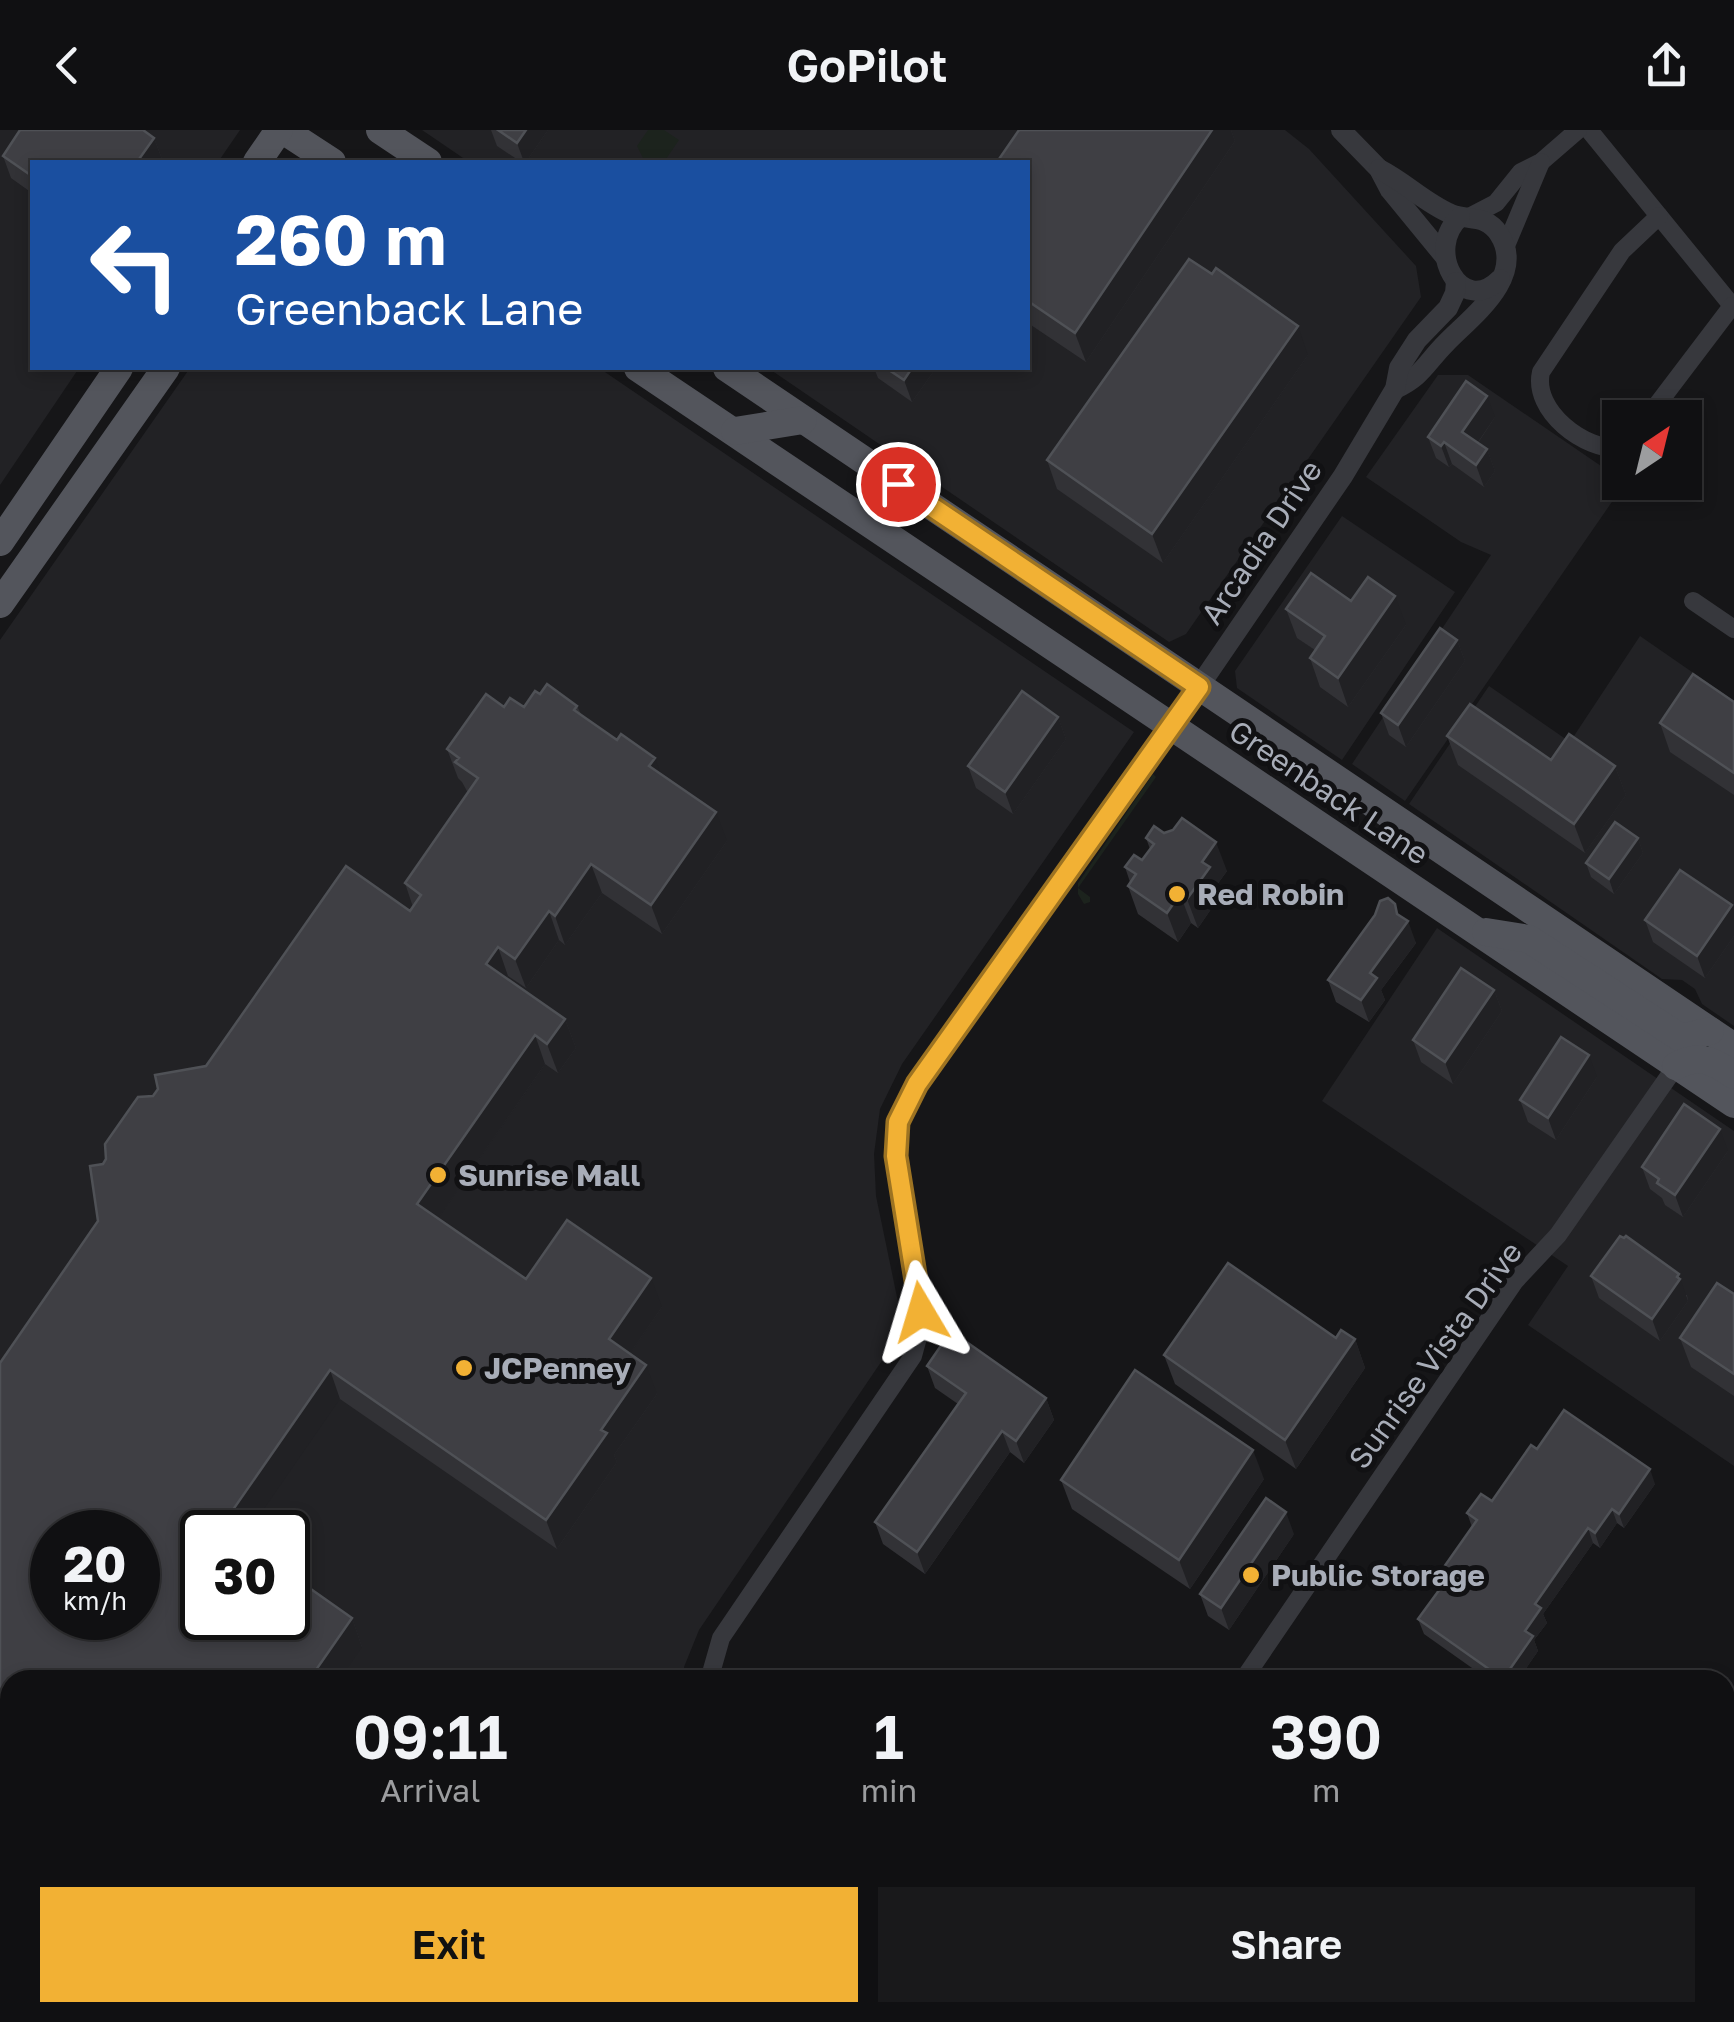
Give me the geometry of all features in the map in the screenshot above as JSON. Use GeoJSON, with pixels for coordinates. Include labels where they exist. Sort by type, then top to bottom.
{"type":"FeatureCollection","features":[{"type":"Feature","properties":{"kind":"main road"},"geometry":{"type":"LineString","coordinates":[[258,160],[281,130],[322,152]]}},
{"type":"Feature","properties":{"kind":"main road"},"geometry":{"type":"LineString","coordinates":[[380,130],[425,160]]}},
{"type":"Feature","properties":{"kind":"main road"},"geometry":{"type":"LineString","coordinates":[[0,542],[118,370]]}},
{"type":"Feature","properties":{"kind":"main road"},"geometry":{"type":"LineString","coordinates":[[0,604],[165,370]]}},
{"type":"Feature","properties":{"kind":"main road","name":"Greenback Lane"},"geometry":{"type":"LineString","coordinates":[[641,370],[1734,1104]]}},
{"type":"Feature","properties":{"kind":"main road","name":"Greenback Lane"},"geometry":{"type":"LineString","coordinates":[[730,370],[1734,1047]]}},
{"type":"Feature","properties":{"kind":"main road"},"geometry":{"type":"LineString","coordinates":[[735,432],[803,420],[814,485]]}},
{"type":"Feature","properties":{"kind":"main road"},"geometry":{"type":"LineString","coordinates":[[1474,930],[1529,939],[1682,1038],[1710,1031]]}},
{"type":"Feature","properties":{"kind":"main road"},"geometry":{"type":"LineString","coordinates":[[1676,1066],[1690,1058],[1711,1060],[1734,1075]]}},
{"type":"Feature","properties":{"kind":"street"},"geometry":{"type":"LineString","coordinates":[[1341,130],[1379,169],[1390,190],[1445,257],[1456,282],[1475,291],[1500,279],[1505,248],[1542,162]]}},
{"type":"Feature","properties":{"kind":"street"},"geometry":{"type":"LineString","coordinates":[[1445,257],[1448,234],[1466,216],[1496,204],[1521,172],[1542,162],[1578,130]]}},
{"type":"Feature","properties":{"kind":"street"},"geometry":{"type":"LineString","coordinates":[[1589,130],[1733,307],[1661,400]]}},
{"type":"Feature","properties":{"kind":"street"},"geometry":{"type":"LineString","coordinates":[[1379,169],[1435,206],[1490,224],[1505,248]]}},
{"type":"Feature","properties":{"kind":"street"},"geometry":{"type":"LineString","coordinates":[[1602,447],[1555,419],[1541,400],[1540,372],[1622,251],[1659,216]]}},
{"type":"Feature","properties":{"kind":"street","name":"Arcadia Drive"},"geometry":{"type":"LineString","coordinates":[[1395,389],[1415,380],[1448,340],[1489,302],[1500,279]]}},
{"type":"Feature","properties":{"kind":"street","name":"Arcadia Drive"},"geometry":{"type":"LineString","coordinates":[[1172,726],[1343,476],[1395,389],[1399,368],[1448,308],[1456,294],[1456,282]]}},
{"type":"Feature","properties":{"kind":"street"},"geometry":{"type":"LineString","coordinates":[[1693,600],[1734,629]]}},
{"type":"Feature","properties":{"kind":"street"},"geometry":{"type":"LineString","coordinates":[[712,1670],[721,1638],[914,1356],[922,1303],[896,1156],[898,1122],[917,1084],[1172,726]]}},
{"type":"Feature","properties":{"kind":"street","name":"Sunrise Vista Drive"},"geometry":{"type":"LineString","coordinates":[[1250,1670],[1515,1282],[1558,1235],[1676,1066]]}},
{"type":"Feature","properties":{"kind":"shaded area"},"geometry":{"type":"Polygon","coordinates":[[[0,130],[240,130],[219,160],[30,160],[30,370],[78,370],[0,485],[0,130]]]}},
{"type":"Feature","properties":{"kind":"shaded area"},"geometry":{"type":"Polygon","coordinates":[[[422,130],[1285,130],[1309,149],[1416,266],[1421,297],[1186,634],[1169,642],[771,370],[1030,370],[1030,160],[466,160],[422,130]]]}},
{"type":"Feature","properties":{"kind":"shaded area"},"geometry":{"type":"Polygon","coordinates":[[[648,130],[664,130],[679,140],[665,160],[644,160],[637,146],[648,130]]]}},
{"type":"Feature","properties":{"kind":"shaded area","name":"Sunrise Mall"},"geometry":{"type":"Polygon","coordinates":[[[189,370],[602,370],[1134,732],[902,1064],[880,1109],[874,1154],[876,1196],[898,1302],[896,1340],[699,1630],[684,1670],[0,1670],[0,640],[189,370]]]}},
{"type":"Feature","properties":{"kind":"shaded area"},"geometry":{"type":"Polygon","coordinates":[[[1438,375],[1468,375],[1602,467],[1602,500],[1613,500],[1405,801],[1352,764],[1491,555],[1461,542],[1366,477],[1438,375]]]}},
{"type":"Feature","properties":{"kind":"shaded area"},"geometry":{"type":"Polygon","coordinates":[[[1342,516],[1455,592],[1342,760],[1237,688],[1235,671],[1342,516]]]}},
{"type":"Feature","properties":{"kind":"shaded area"},"geometry":{"type":"Polygon","coordinates":[[[1640,636],[1734,701],[1734,1026],[1702,1004],[1695,989],[1682,980],[1662,979],[1409,804],[1489,686],[1570,742],[1640,636]]]}},
{"type":"Feature","properties":{"kind":"shaded area"},"geometry":{"type":"Polygon","coordinates":[[[1153,774],[1156,777],[1078,888],[1078,883],[1153,774]]]}},
{"type":"Feature","properties":{"kind":"shaded area"},"geometry":{"type":"Polygon","coordinates":[[[1078,888],[1090,897],[1090,902],[1084,904],[1078,888]]]}},
{"type":"Feature","properties":{"kind":"shaded area"},"geometry":{"type":"Polygon","coordinates":[[[1437,928],[1734,1131],[1734,1466],[1528,1325],[1568,1266],[1322,1101],[1437,928]]]}},
{"type":"Feature","properties":{"kind":"building"},"geometry":{"type":"Polygon","coordinates":[[[20,130],[143,130],[154,138],[138,160],[30,160],[30,175],[3,156],[20,130]]]}},
{"type":"Feature","properties":{"kind":"building"},"geometry":{"type":"Polygon","coordinates":[[[498,130],[526,130],[517,143],[498,130]]]}},
{"type":"Feature","properties":{"kind":"building"},"geometry":{"type":"Polygon","coordinates":[[[1019,130],[1212,130],[1075,333],[1030,302],[1030,160],[998,160],[1019,130]]]}},
{"type":"Feature","properties":{"kind":"building"},"geometry":{"type":"Polygon","coordinates":[[[1189,259],[1212,274],[1216,268],[1298,326],[1152,534],[1047,460],[1189,259]]]}},
{"type":"Feature","properties":{"kind":"building"},"geometry":{"type":"Polygon","coordinates":[[[889,370],[911,370],[904,380],[889,370]]]}},
{"type":"Feature","properties":{"kind":"building"},"geometry":{"type":"Polygon","coordinates":[[[1466,381],[1487,396],[1462,432],[1487,449],[1476,465],[1444,442],[1441,446],[1428,437],[1466,381]]]}},
{"type":"Feature","properties":{"kind":"building"},"geometry":{"type":"Polygon","coordinates":[[[1311,573],[1351,601],[1368,577],[1395,596],[1338,678],[1310,658],[1325,636],[1286,609],[1311,573]]]}},
{"type":"Feature","properties":{"kind":"building"},"geometry":{"type":"Polygon","coordinates":[[[1440,628],[1457,640],[1398,725],[1381,713],[1440,628]]]}},
{"type":"Feature","properties":{"kind":"building"},"geometry":{"type":"Polygon","coordinates":[[[1693,674],[1734,702],[1734,773],[1660,723],[1693,674]]]}},
{"type":"Feature","properties":{"kind":"building","name":"Sunrise Mall"},"geometry":{"type":"Polygon","coordinates":[[[547,684],[577,706],[574,710],[617,740],[621,734],[655,758],[649,766],[716,812],[651,905],[591,864],[555,916],[549,911],[515,959],[498,947],[486,964],[565,1019],[547,1044],[535,1035],[417,1204],[526,1279],[567,1220],[651,1278],[609,1339],[646,1365],[601,1430],[607,1433],[546,1520],[330,1370],[233,1510],[180,1510],[180,1640],[310,1640],[310,1588],[352,1618],[316,1670],[0,1670],[0,1363],[98,1221],[90,1166],[103,1164],[105,1144],[138,1097],[153,1096],[158,1089],[155,1075],[206,1066],[346,866],[410,911],[421,895],[405,883],[478,778],[455,762],[459,758],[447,749],[486,694],[504,707],[510,698],[524,707],[535,691],[540,694],[547,684]]]}},
{"type":"Feature","properties":{"kind":"building"},"geometry":{"type":"Polygon","coordinates":[[[1022,691],[1058,717],[1005,792],[968,766],[1022,691]]]}},
{"type":"Feature","properties":{"kind":"building"},"geometry":{"type":"Polygon","coordinates":[[[1470,704],[1551,760],[1569,734],[1615,766],[1574,824],[1447,736],[1470,704]]]}},
{"type":"Feature","properties":{"kind":"building"},"geometry":{"type":"Polygon","coordinates":[[[1182,818],[1216,842],[1202,862],[1210,867],[1187,899],[1180,894],[1167,913],[1128,886],[1136,874],[1125,867],[1134,855],[1142,860],[1154,844],[1146,838],[1154,826],[1164,833],[1173,830],[1182,818]]]}},
{"type":"Feature","properties":{"kind":"building"},"geometry":{"type":"Polygon","coordinates":[[[1615,822],[1638,838],[1609,879],[1586,863],[1615,822]]]}},
{"type":"Feature","properties":{"kind":"building"},"geometry":{"type":"Polygon","coordinates":[[[1680,870],[1732,905],[1697,956],[1645,920],[1680,870]]]}},
{"type":"Feature","properties":{"kind":"building"},"geometry":{"type":"Polygon","coordinates":[[[1388,898],[1395,904],[1397,914],[1408,921],[1370,973],[1377,978],[1361,1000],[1328,980],[1375,915],[1380,901],[1388,898]]]}},
{"type":"Feature","properties":{"kind":"building"},"geometry":{"type":"Polygon","coordinates":[[[1461,968],[1494,990],[1445,1062],[1413,1040],[1461,968]]]}},
{"type":"Feature","properties":{"kind":"building"},"geometry":{"type":"Polygon","coordinates":[[[1561,1037],[1589,1055],[1548,1118],[1520,1100],[1561,1037]]]}},
{"type":"Feature","properties":{"kind":"building"},"geometry":{"type":"Polygon","coordinates":[[[1684,1104],[1720,1129],[1675,1195],[1642,1167],[1684,1104]]]}},
{"type":"Feature","properties":{"kind":"building"},"geometry":{"type":"Polygon","coordinates":[[[1620,1236],[1626,1236],[1679,1274],[1680,1279],[1652,1319],[1591,1276],[1620,1236]]]}},
{"type":"Feature","properties":{"kind":"building"},"geometry":{"type":"Polygon","coordinates":[[[1228,1263],[1336,1338],[1341,1330],[1355,1339],[1285,1440],[1164,1355],[1228,1263]]]}},
{"type":"Feature","properties":{"kind":"building"},"geometry":{"type":"Polygon","coordinates":[[[1717,1283],[1734,1294],[1734,1374],[1680,1338],[1717,1283]]]}},
{"type":"Feature","properties":{"kind":"building"},"geometry":{"type":"Polygon","coordinates":[[[951,1331],[1046,1398],[1016,1441],[1002,1431],[917,1552],[875,1522],[966,1393],[927,1366],[951,1331]]]}},
{"type":"Feature","properties":{"kind":"building"},"geometry":{"type":"Polygon","coordinates":[[[1135,1370],[1253,1450],[1179,1560],[1061,1480],[1135,1370]]]}},
{"type":"Feature","properties":{"kind":"building"},"geometry":{"type":"Polygon","coordinates":[[[1564,1410],[1650,1469],[1619,1514],[1612,1509],[1595,1533],[1588,1528],[1535,1604],[1541,1608],[1525,1631],[1533,1636],[1509,1670],[1490,1670],[1418,1619],[1445,1582],[1437,1577],[1477,1520],[1467,1513],[1481,1494],[1492,1501],[1531,1445],[1537,1449],[1564,1410]]]}},
{"type":"Feature","properties":{"kind":"building"},"geometry":{"type":"Polygon","coordinates":[[[1266,1498],[1286,1512],[1221,1608],[1200,1594],[1266,1498]]]}},
{"type":"Feature","properties":{"kind":"place","name":"Red Robin"},"geometry":{"type":"Point","coordinates":[1177,894]}},
{"type":"Feature","properties":{"kind":"place","name":"Sunrise Mall"},"geometry":{"type":"Point","coordinates":[438,1175]}},
{"type":"Feature","properties":{"kind":"place","name":"JCPenney"},"geometry":{"type":"Point","coordinates":[464,1368]}},
{"type":"Feature","properties":{"kind":"place","name":"Public Storage"},"geometry":{"type":"Point","coordinates":[1251,1575]}},
{"type":"Feature","properties":{"kind":"route"},"geometry":{"type":"LineString","coordinates":[[898,484],[1199,687],[917,1084],[898,1122],[896,1156],[921,1312]]}}]}
